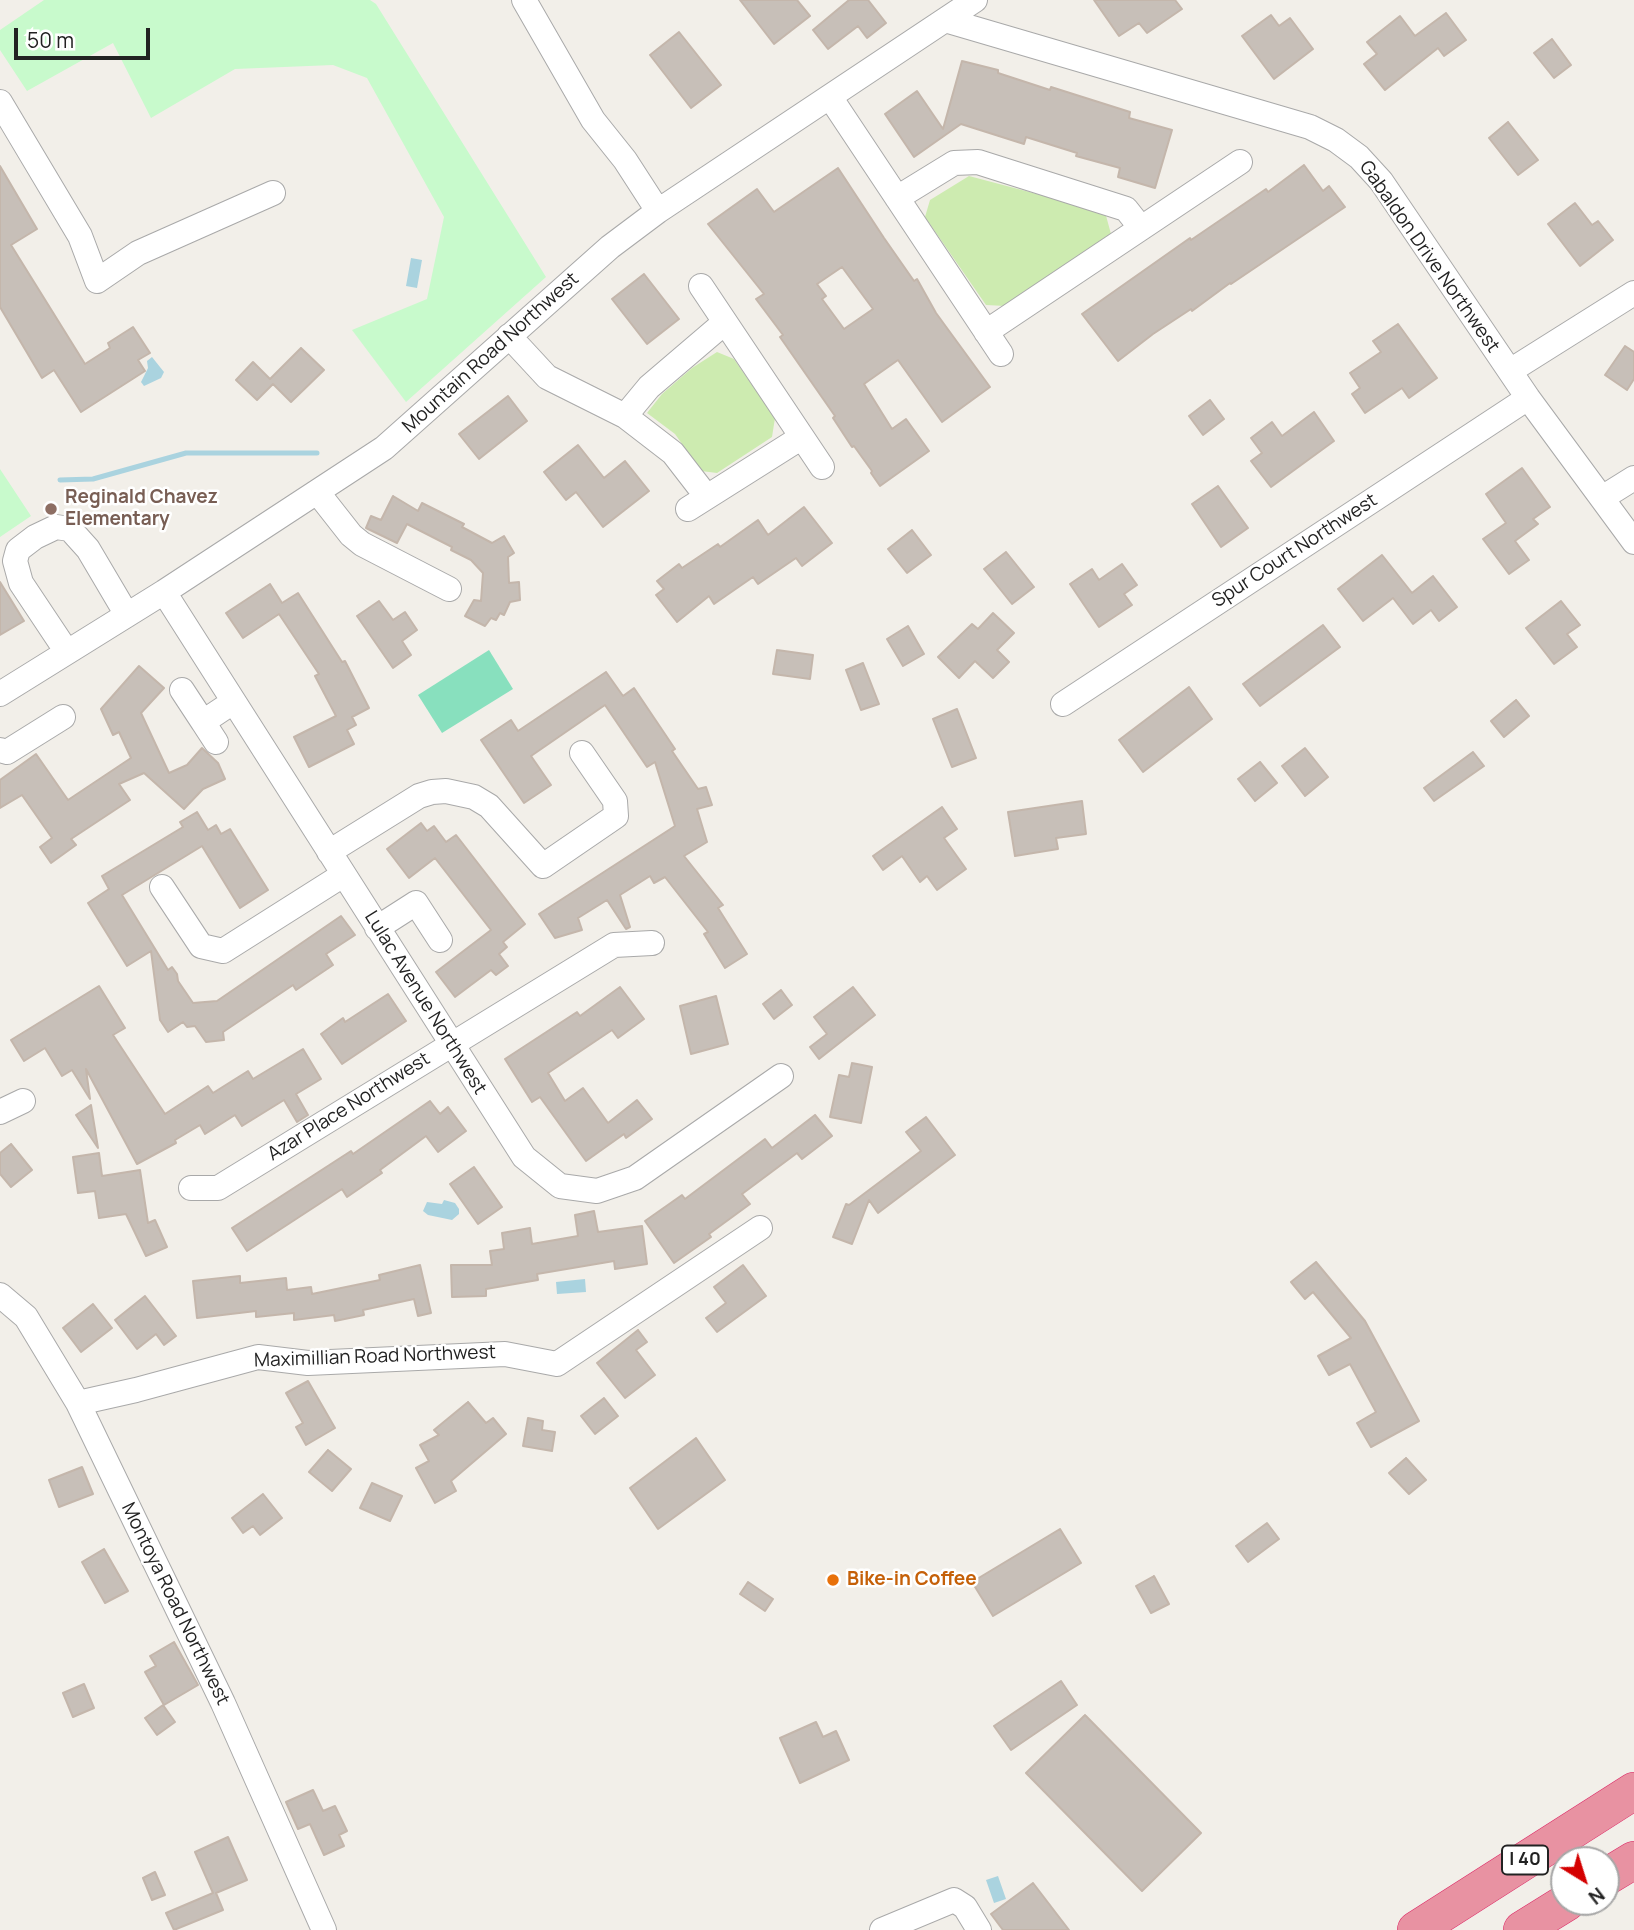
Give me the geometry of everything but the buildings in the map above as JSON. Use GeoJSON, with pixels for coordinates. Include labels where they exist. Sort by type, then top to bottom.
{"type":"FeatureCollection","features":[{"type":"Feature","properties":{"kind":"highway","name":"I 40"},"geometry":{"type":"LineString","coordinates":[[1416,1930],[1634,1791]]}},
{"type":"Feature","properties":{"kind":"highway"},"geometry":{"type":"LineString","coordinates":[[1522,1930],[1550,1913]]}},
{"type":"Feature","properties":{"kind":"street"},"geometry":{"type":"LineString","coordinates":[[524,0],[593,120],[625,160],[658,211]]}},
{"type":"Feature","properties":{"kind":"street","name":"Mountain Road Northwest"},"geometry":{"type":"LineString","coordinates":[[0,694],[164,592],[384,448],[610,247],[658,211],[975,0]]}},
{"type":"Feature","properties":{"kind":"street","name":"Gabaldon Drive Northwest"},"geometry":{"type":"LineString","coordinates":[[945,20],[1310,127],[1336,140],[1359,157],[1381,181],[1528,398],[1634,542]]}},
{"type":"Feature","properties":{"kind":"street"},"geometry":{"type":"LineString","coordinates":[[830,97],[1001,354]]}},
{"type":"Feature","properties":{"kind":"street"},"geometry":{"type":"LineString","coordinates":[[0,103],[80,236],[97,281],[138,253],[273,193]]}},
{"type":"Feature","properties":{"kind":"street"},"geometry":{"type":"LineString","coordinates":[[897,198],[954,163],[978,162],[1126,209],[1141,228]]}},
{"type":"Feature","properties":{"kind":"street"},"geometry":{"type":"LineString","coordinates":[[986,332],[1240,162]]}},
{"type":"Feature","properties":{"kind":"street"},"geometry":{"type":"LineString","coordinates":[[701,286],[822,467]]}},
{"type":"Feature","properties":{"kind":"street"},"geometry":{"type":"LineString","coordinates":[[1510,371],[1634,293]]}},
{"type":"Feature","properties":{"kind":"street"},"geometry":{"type":"LineString","coordinates":[[625,416],[649,387],[724,323]]}},
{"type":"Feature","properties":{"kind":"street"},"geometry":{"type":"LineString","coordinates":[[509,336],[547,377],[625,416],[673,453],[697,503],[802,437]]}},
{"type":"Feature","properties":{"kind":"street","name":"Spur Court Northwest"},"geometry":{"type":"LineString","coordinates":[[1063,704],[1528,398]]}},
{"type":"Feature","properties":{"kind":"street"},"geometry":{"type":"LineString","coordinates":[[1602,498],[1634,478]]}},
{"type":"Feature","properties":{"kind":"street"},"geometry":{"type":"LineString","coordinates":[[318,493],[351,535],[362,544],[449,589]]}},
{"type":"Feature","properties":{"kind":"street"},"geometry":{"type":"LineString","coordinates":[[67,652],[22,583],[16,561],[18,550],[35,537],[56,527],[71,529],[88,550],[127,615]]}},
{"type":"Feature","properties":{"kind":"street","name":"Lulac Avenue Northwest"},"geometry":{"type":"LineString","coordinates":[[164,592],[450,1045],[524,1157],[560,1186],[597,1191],[635,1178],[781,1076]]}},
{"type":"Feature","properties":{"kind":"street"},"geometry":{"type":"LineString","coordinates":[[182,690],[209,732],[233,702]]}},
{"type":"Feature","properties":{"kind":"street"},"geometry":{"type":"LineString","coordinates":[[0,750],[6,752],[63,717]]}},
{"type":"Feature","properties":{"kind":"street"},"geometry":{"type":"LineString","coordinates":[[328,852],[419,796],[446,791],[474,797],[489,806],[543,866],[616,816],[615,801],[582,753]]}},
{"type":"Feature","properties":{"kind":"street"},"geometry":{"type":"LineString","coordinates":[[162,887],[201,946],[223,951],[343,875]]}},
{"type":"Feature","properties":{"kind":"street"},"geometry":{"type":"LineString","coordinates":[[377,928],[416,903],[440,940]]}},
{"type":"Feature","properties":{"kind":"street","name":"Azar Place Northwest"},"geometry":{"type":"LineString","coordinates":[[191,1188],[218,1188],[614,944],[652,943]]}},
{"type":"Feature","properties":{"kind":"street"},"geometry":{"type":"LineString","coordinates":[[0,1112],[23,1101]]}},
{"type":"Feature","properties":{"kind":"street","name":"Maximillian Road Northwest"},"geometry":{"type":"LineString","coordinates":[[78,1403],[258,1357],[308,1363],[505,1354],[557,1364],[760,1228]]}},
{"type":"Feature","properties":{"kind":"street","name":"Montoya Road Northwest"},"geometry":{"type":"LineString","coordinates":[[0,1295],[26,1317],[78,1403],[223,1703],[324,1930]]}},
{"type":"Feature","properties":{"kind":"street"},"geometry":{"type":"LineString","coordinates":[[882,1930],[954,1900],[965,1907],[979,1930]]}},
{"type":"Feature","properties":{"kind":"green space"},"geometry":{"type":"Polygon","coordinates":[[[44,0],[370,0],[376,4],[546,277],[406,402],[352,330],[427,299],[444,217],[367,78],[333,65],[235,69],[151,118],[113,43],[27,91],[0,50],[0,30],[44,0]]]}},
{"type":"Feature","properties":{"kind":"green space"},"geometry":{"type":"Polygon","coordinates":[[[969,176],[1105,212],[1111,234],[1005,306],[986,305],[925,217],[930,200],[969,176]]]}},
{"type":"Feature","properties":{"kind":"green space"},"geometry":{"type":"Polygon","coordinates":[[[717,352],[734,359],[775,418],[772,437],[717,473],[701,471],[675,434],[647,413],[662,394],[692,368],[717,352]]]}},
{"type":"Feature","properties":{"kind":"green space"},"geometry":{"type":"Polygon","coordinates":[[[0,469],[31,516],[0,537],[0,469]]]}},
{"type":"Feature","properties":{"kind":"green space"},"geometry":{"type":"Polygon","coordinates":[[[489,650],[513,689],[442,733],[418,695],[489,650]]]}},
{"type":"Feature","properties":{"kind":"water"},"geometry":{"type":"Polygon","coordinates":[[[411,258],[422,260],[417,288],[406,286],[411,258]]]}},
{"type":"Feature","properties":{"kind":"water"},"geometry":{"type":"Polygon","coordinates":[[[152,357],[164,372],[161,378],[144,386],[141,382],[148,368],[147,361],[152,357]]]}},
{"type":"Feature","properties":{"kind":"water"},"geometry":{"type":"Polygon","coordinates":[[[444,1200],[455,1203],[459,1209],[459,1214],[452,1220],[428,1215],[423,1211],[427,1202],[442,1204],[444,1200]]]}},
{"type":"Feature","properties":{"kind":"water"},"geometry":{"type":"Polygon","coordinates":[[[585,1279],[586,1292],[557,1294],[556,1282],[585,1279]]]}},
{"type":"Feature","properties":{"kind":"water"},"geometry":{"type":"Polygon","coordinates":[[[998,1876],[1006,1899],[994,1903],[986,1880],[998,1876]]]}},
{"type":"Feature","properties":{"kind":"waterway"},"geometry":{"type":"LineString","coordinates":[[60,480],[93,479],[186,453],[317,453]]}},
{"type":"Feature","properties":{"kind":"place","name":"Reginald Chavez Elementary"},"geometry":{"type":"Point","coordinates":[51,509]}},
{"type":"Feature","properties":{"kind":"place","name":"Bike-in Coffee"},"geometry":{"type":"Point","coordinates":[833,1580]}}]}
